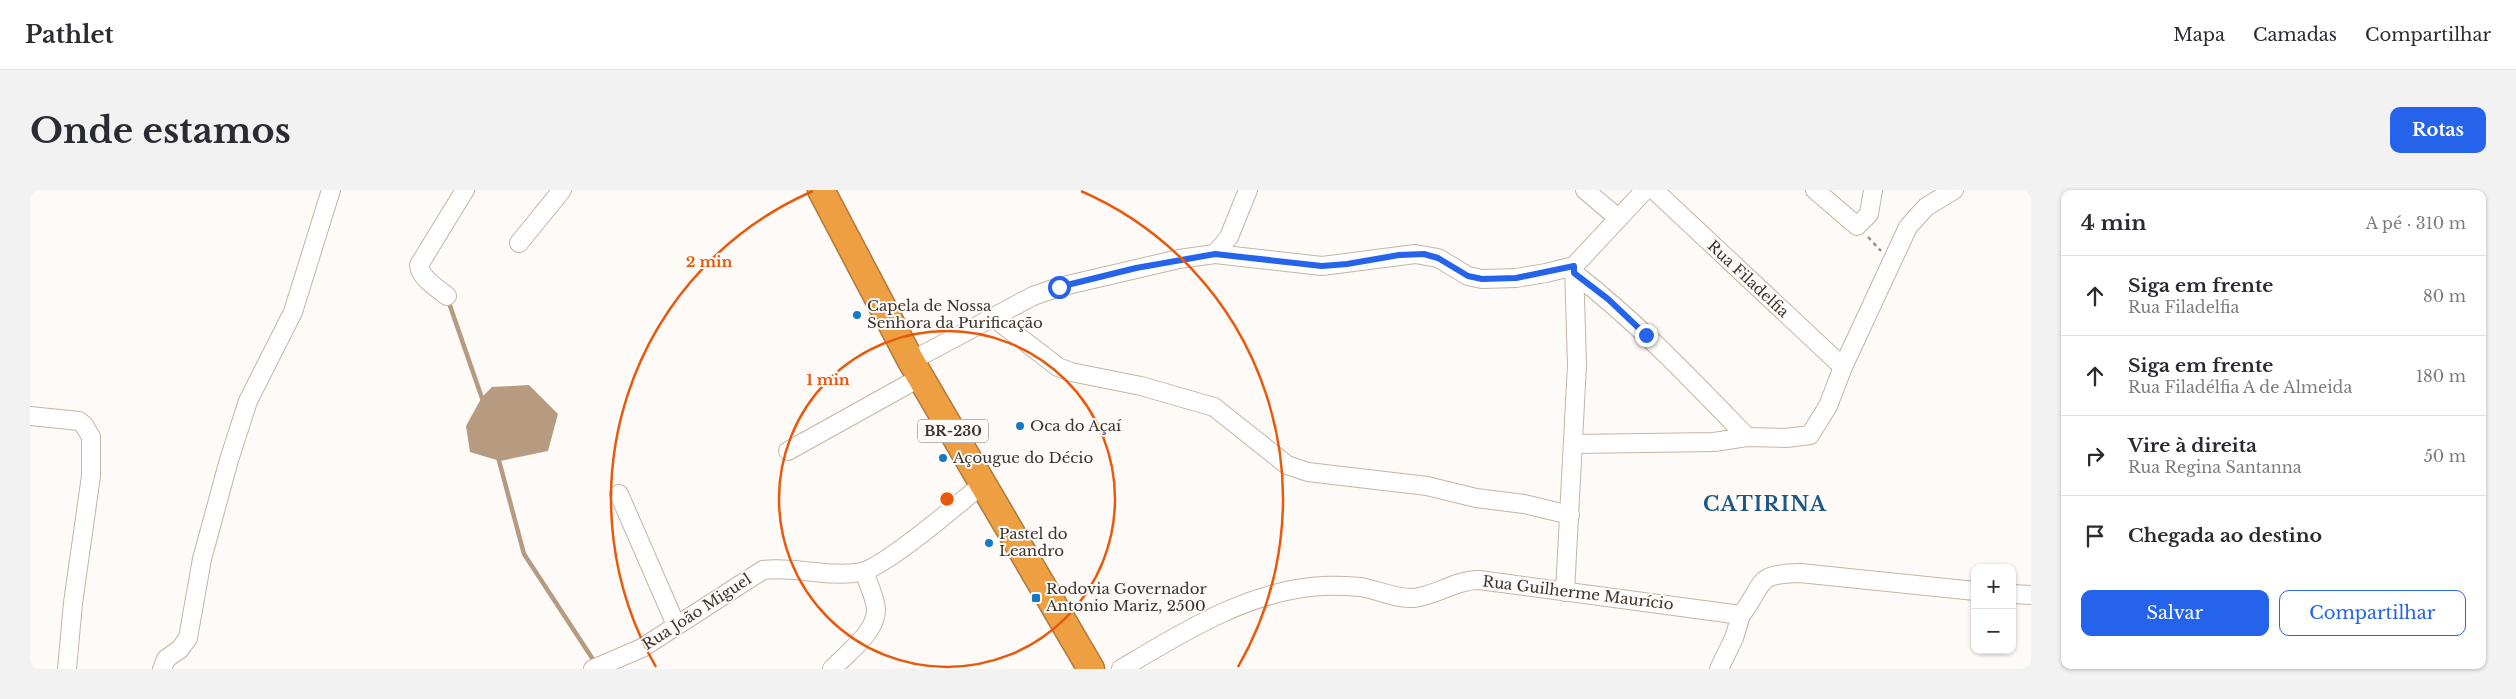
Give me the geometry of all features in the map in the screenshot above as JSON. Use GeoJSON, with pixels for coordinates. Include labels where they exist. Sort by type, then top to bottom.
{"type":"FeatureCollection","features":[{"type":"Feature","properties":{"kind":"highway","name":"BR-230"},"geometry":{"type":"LineString","coordinates":[[821,190],[916,369],[1091,669]]}},
{"type":"Feature","properties":{"kind":"street"},"geometry":{"type":"LineString","coordinates":[[162,669],[166,659],[180,649],[188,638],[202,559],[229,460],[248,401],[293,312],[331,190]]}},
{"type":"Feature","properties":{"kind":"street"},"geometry":{"type":"LineString","coordinates":[[447,296],[419,271],[421,259],[465,190]]}},
{"type":"Feature","properties":{"kind":"street"},"geometry":{"type":"LineString","coordinates":[[519,243],[562,190]]}},
{"type":"Feature","properties":{"kind":"street"},"geometry":{"type":"LineString","coordinates":[[1215,254],[1233,229],[1248,190]]}},
{"type":"Feature","properties":{"kind":"street"},"geometry":{"type":"LineString","coordinates":[[1585,190],[1618,218]]}},
{"type":"Feature","properties":{"kind":"street"},"geometry":{"type":"LineString","coordinates":[[788,451],[993,317],[1033,296],[1067,284],[1145,266],[1215,254],[1322,266],[1347,264],[1399,255],[1424,254],[1438,258],[1468,276],[1482,279],[1516,278],[1574,270],[1618,218],[1645,190]]}},
{"type":"Feature","properties":{"kind":"street","name":"Rua Filadelfia"},"geometry":{"type":"LineString","coordinates":[[1654,190],[1843,368]]}},
{"type":"Feature","properties":{"kind":"street"},"geometry":{"type":"LineString","coordinates":[[1815,190],[1857,226],[1869,214],[1873,190]]}},
{"type":"Feature","properties":{"kind":"street"},"geometry":{"type":"LineString","coordinates":[[1574,444],[1714,442],[1747,437],[1786,438],[1810,435],[1828,406],[1843,368],[1908,227],[1926,207],[1954,190]]}},
{"type":"Feature","properties":{"kind":"street"},"geometry":{"type":"LineString","coordinates":[[1574,270],[1672,358],[1747,437]]}},
{"type":"Feature","properties":{"kind":"street"},"geometry":{"type":"LineString","coordinates":[[1565,592],[1577,365],[1574,270]]}},
{"type":"Feature","properties":{"kind":"street"},"geometry":{"type":"LineString","coordinates":[[993,317],[1058,366],[1078,373],[1157,390],[1214,407],[1287,465],[1308,472],[1427,486],[1476,498],[1524,504],[1570,515]]}},
{"type":"Feature","properties":{"kind":"street"},"geometry":{"type":"LineString","coordinates":[[30,416],[79,421],[84,425],[91,437],[91,476],[67,669]]}},
{"type":"Feature","properties":{"kind":"street","name":"Rua João Miguel"},"geometry":{"type":"LineString","coordinates":[[593,669],[642,648],[763,570],[776,569],[832,575],[864,572],[925,530],[984,483]]}},
{"type":"Feature","properties":{"kind":"street"},"geometry":{"type":"LineString","coordinates":[[619,494],[676,626]]}},
{"type":"Feature","properties":{"kind":"street"},"geometry":{"type":"LineString","coordinates":[[832,669],[860,639],[875,618],[873,598],[864,572]]}},
{"type":"Feature","properties":{"kind":"street"},"geometry":{"type":"LineString","coordinates":[[1719,669],[1734,638],[1741,615],[1761,582],[1768,576],[1779,573],[1800,572],[1971,591]]}},
{"type":"Feature","properties":{"kind":"street","name":"Rua Guilherme Maurício"},"geometry":{"type":"LineString","coordinates":[[1121,669],[1194,628],[1233,610],[1262,598],[1302,588],[1360,587],[1404,598],[1415,598],[1465,580],[1478,580],[1741,615]]}},
{"type":"Feature","properties":{"kind":"street"},"geometry":{"type":"LineString","coordinates":[[2016,594],[2031,595]]}},
{"type":"Feature","properties":{"kind":"path"},"geometry":{"type":"LineString","coordinates":[[1857,226],[1891,261]]}},
{"type":"Feature","properties":{"kind":"shaded area"},"geometry":{"type":"Polygon","coordinates":[[[529,385],[558,414],[548,451],[500,461],[470,452],[466,426],[482,397],[492,387],[529,385]]]}},
{"type":"Feature","properties":{"kind":"waterway"},"geometry":{"type":"LineString","coordinates":[[448,300],[483,401]]}},
{"type":"Feature","properties":{"kind":"waterway"},"geometry":{"type":"LineString","coordinates":[[498,457],[524,554],[596,664]]}},
{"type":"Feature","properties":{"kind":"place","name":"Capela de Nossa Senhora da Purificação"},"geometry":{"type":"Point","coordinates":[857,315]}},
{"type":"Feature","properties":{"kind":"place","name":"Oca do Açaí"},"geometry":{"type":"Point","coordinates":[1020,426]}},
{"type":"Feature","properties":{"kind":"place","name":"Açougue do Décio"},"geometry":{"type":"Point","coordinates":[943,458]}},
{"type":"Feature","properties":{"kind":"place","name":"Pastel do Leandro"},"geometry":{"type":"Point","coordinates":[989,543]}},
{"type":"Feature","properties":{"kind":"place","name":"Rodovia Governador Antonio Mariz, 2500"},"geometry":{"type":"Point","coordinates":[1036,598]}},
{"type":"Feature","properties":{"kind":"district","name":"CATIRINA"},"geometry":{"type":"Point","coordinates":[1765,504]}},
{"type":"Feature","properties":{"kind":"route"},"geometry":{"type":"LineString","coordinates":[[1059,287],[1093,277],[1179,259],[1215,254],[1322,266],[1347,264],[1399,255],[1424,254],[1438,258],[1455,270],[1468,276],[1482,279],[1516,278],[1546,274],[1574,266],[1574,273],[1608,299],[1646,335]]}}]}
